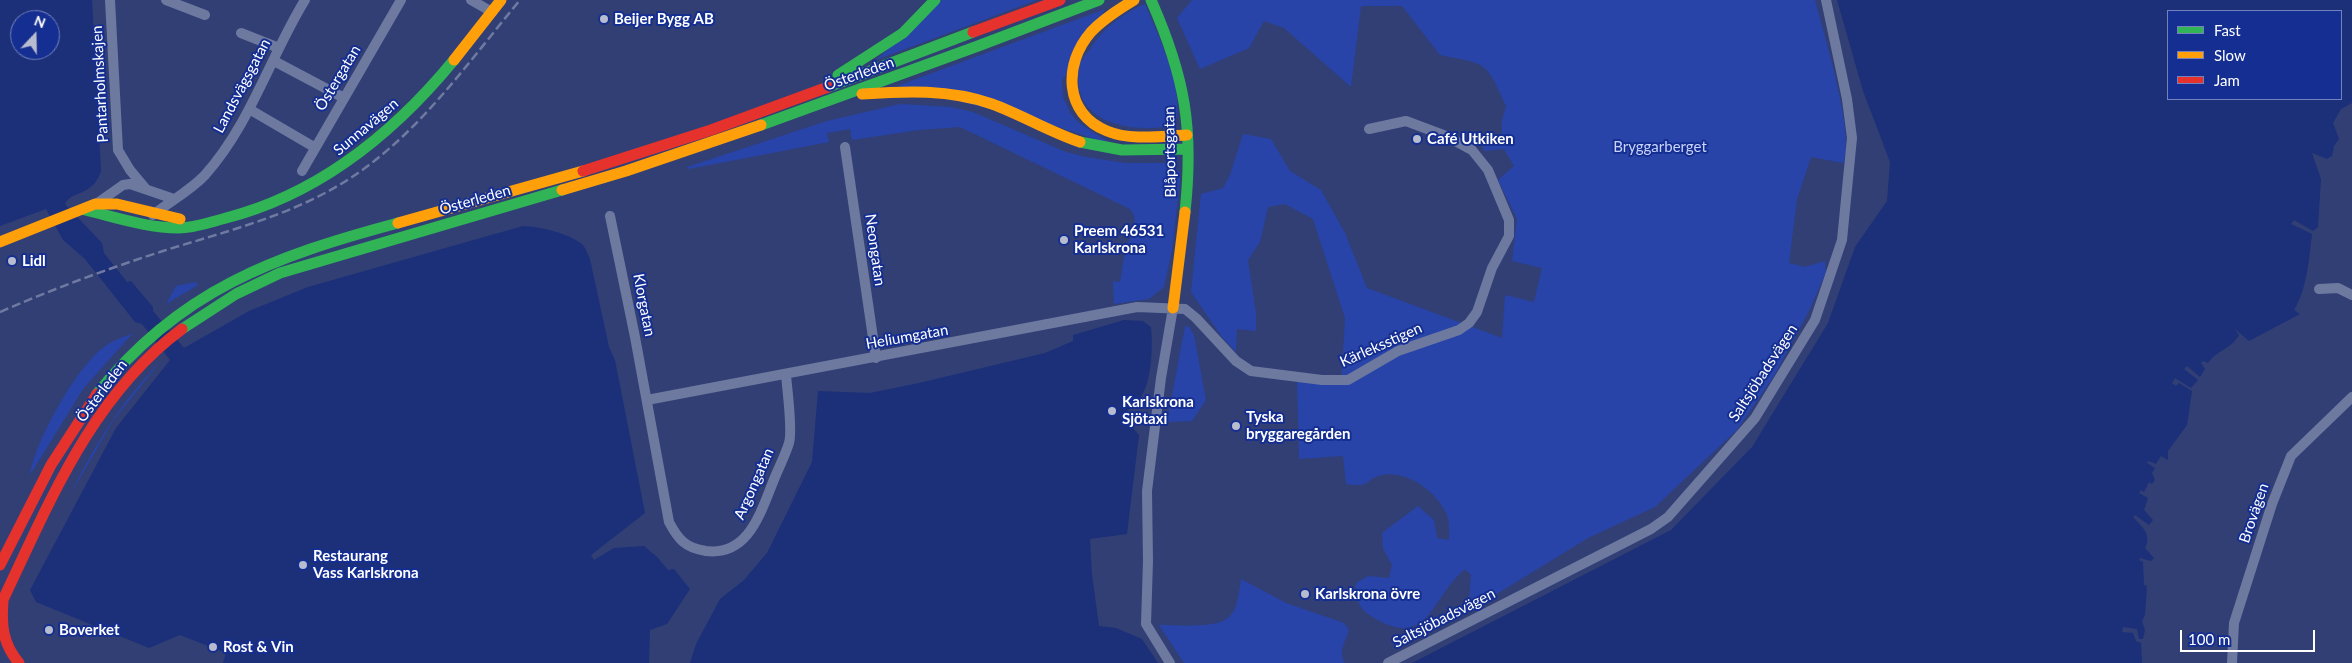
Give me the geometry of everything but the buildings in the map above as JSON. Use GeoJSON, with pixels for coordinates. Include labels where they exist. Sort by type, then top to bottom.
{"type":"FeatureCollection","features":[{"type":"Feature","properties":{"kind":"main road","name":"Sunnavägen"},"geometry":{"type":"LineString","coordinates":[[90,207],[136,221],[177,228],[249,212],[287,197],[333,173],[366,150],[402,118],[433,85],[501,0]]}},
{"type":"Feature","properties":{"kind":"main road"},"geometry":{"type":"LineString","coordinates":[[801,97],[863,60],[922,14],[935,0]]}},
{"type":"Feature","properties":{"kind":"main road","name":"Österleden"},"geometry":{"type":"LineString","coordinates":[[0,565],[76,421],[108,377],[168,320],[208,292],[239,276],[303,250],[623,159],[801,97],[1060,0]]}},
{"type":"Feature","properties":{"kind":"main road","name":"Österleden"},"geometry":{"type":"LineString","coordinates":[[1,603],[90,430],[122,385],[178,332],[218,304],[249,286],[280,273],[626,172],[724,139],[1099,0]]}},
{"type":"Feature","properties":{"kind":"main road"},"geometry":{"type":"LineString","coordinates":[[1134,0],[1098,24],[1082,43],[1076,54],[1070,76],[1073,98],[1086,119],[1107,131],[1134,136],[1187,135]]}},
{"type":"Feature","properties":{"kind":"main road","name":"Blåportsgatan"},"geometry":{"type":"LineString","coordinates":[[1151,0],[1173,52],[1185,100],[1188,149],[1187,194],[1173,308]]}},
{"type":"Feature","properties":{"kind":"main road"},"geometry":{"type":"LineString","coordinates":[[842,96],[906,91],[942,92],[994,106],[1061,136],[1089,145],[1133,150],[1188,149]]}},
{"type":"Feature","properties":{"kind":"main road","name":"Sunnavägen"},"geometry":{"type":"LineString","coordinates":[[90,207],[117,204],[180,219],[211,221]]}},
{"type":"Feature","properties":{"kind":"main road"},"geometry":{"type":"LineString","coordinates":[[0,242],[90,207]]}},
{"type":"Feature","properties":{"kind":"main road"},"geometry":{"type":"LineString","coordinates":[[1,603],[2,637],[8,652],[19,663]]}},
{"type":"Feature","properties":{"kind":"street","name":"Pantarholmskajen"},"geometry":{"type":"LineString","coordinates":[[110,0],[118,150],[130,170],[145,188]]}},
{"type":"Feature","properties":{"kind":"street","name":"Landsvägsgatan"},"geometry":{"type":"LineString","coordinates":[[136,221],[154,214],[174,198],[190,189],[205,175],[229,142],[249,109],[305,0]]}},
{"type":"Feature","properties":{"kind":"street","name":"Östergatan"},"geometry":{"type":"LineString","coordinates":[[302,171],[314,147],[401,0]]}},
{"type":"Feature","properties":{"kind":"street"},"geometry":{"type":"LineString","coordinates":[[471,0],[492,12]]}},
{"type":"Feature","properties":{"kind":"street","name":"Saltsjöbadsvägen"},"geometry":{"type":"LineString","coordinates":[[1388,663],[1651,529],[1668,517],[1756,418],[1815,320],[1842,240],[1852,138],[1826,0]]}},
{"type":"Feature","properties":{"kind":"street"},"geometry":{"type":"LineString","coordinates":[[170,1],[204,15]]}},
{"type":"Feature","properties":{"kind":"street"},"geometry":{"type":"LineString","coordinates":[[241,33],[279,48]]}},
{"type":"Feature","properties":{"kind":"street"},"geometry":{"type":"LineString","coordinates":[[274,60],[344,98]]}},
{"type":"Feature","properties":{"kind":"street"},"geometry":{"type":"LineString","coordinates":[[249,109],[314,147]]}},
{"type":"Feature","properties":{"kind":"street","name":"Kärleksstigen"},"geometry":{"type":"LineString","coordinates":[[1173,308],[1184,309],[1192,315],[1231,357],[1251,371],[1322,380],[1348,380],[1398,351],[1459,330],[1469,323],[1477,312],[1492,268],[1510,236],[1509,220],[1488,170],[1472,150],[1446,136],[1406,121],[1369,129]]}},
{"type":"Feature","properties":{"kind":"street","name":"Neongatan"},"geometry":{"type":"LineString","coordinates":[[845,147],[876,358]]}},
{"type":"Feature","properties":{"kind":"street"},"geometry":{"type":"LineString","coordinates":[[90,207],[123,185],[145,188],[174,198]]}},
{"type":"Feature","properties":{"kind":"street","name":"Klorgatan"},"geometry":{"type":"LineString","coordinates":[[610,216],[617,240],[647,400]]}},
{"type":"Feature","properties":{"kind":"street"},"geometry":{"type":"LineString","coordinates":[[2319,289],[2338,288],[2352,295]]}},
{"type":"Feature","properties":{"kind":"street","name":"Heliumgatan"},"geometry":{"type":"LineString","coordinates":[[647,400],[1137,307],[1173,308]]}},
{"type":"Feature","properties":{"kind":"street"},"geometry":{"type":"LineString","coordinates":[[1170,663],[1146,624],[1148,561],[1147,491],[1161,378],[1173,308]]}},
{"type":"Feature","properties":{"kind":"street","name":"Argongatan"},"geometry":{"type":"LineString","coordinates":[[647,400],[669,522],[678,540],[698,550],[720,553],[736,545],[751,531],[762,511],[790,441],[786,374]]}},
{"type":"Feature","properties":{"kind":"street","name":"Brovägen"},"geometry":{"type":"LineString","coordinates":[[2232,663],[2234,623],[2272,504],[2291,456],[2352,397]]}},
{"type":"Feature","properties":{"kind":"green space"},"geometry":{"type":"Polygon","coordinates":[[[942,0],[1037,0],[876,60],[942,0]]]}},
{"type":"Feature","properties":{"kind":"green space","name":"Bryggarberget"},"geometry":{"type":"Polygon","coordinates":[[[1192,0],[1815,0],[1837,83],[1842,108],[1846,150],[1843,163],[1811,157],[1797,199],[1789,263],[1805,267],[1825,261],[1826,272],[1809,311],[1774,376],[1737,430],[1655,507],[1588,538],[1479,605],[1469,601],[1471,575],[1465,569],[1453,581],[1427,617],[1417,625],[1405,628],[1390,626],[1363,610],[1358,602],[1356,583],[1368,576],[1389,578],[1392,565],[1383,548],[1382,533],[1418,506],[1434,520],[1437,538],[1449,540],[1447,516],[1435,497],[1411,479],[1392,474],[1376,477],[1365,484],[1346,484],[1343,456],[1299,459],[1297,382],[1341,385],[1345,318],[1313,219],[1285,204],[1268,207],[1260,242],[1248,260],[1256,314],[1256,331],[1237,329],[1236,352],[1222,337],[1191,292],[1201,194],[1223,188],[1230,175],[1243,134],[1271,139],[1290,171],[1321,190],[1345,233],[1367,288],[1502,338],[1505,295],[1534,302],[1542,268],[1512,261],[1517,219],[1498,180],[1514,166],[1504,149],[1484,151],[1482,144],[1501,143],[1502,121],[1506,106],[1494,80],[1484,67],[1477,63],[1440,55],[1402,6],[1361,6],[1351,87],[1284,28],[1264,21],[1249,48],[1200,69],[1177,18],[1192,0]]]}},
{"type":"Feature","properties":{"kind":"green space"},"geometry":{"type":"Polygon","coordinates":[[[1145,4],[1168,59],[1178,104],[1177,117],[1174,121],[1168,125],[1147,128],[1119,125],[1095,114],[1086,105],[1080,94],[1078,80],[1081,61],[1099,36],[1128,12],[1145,4]]]}},
{"type":"Feature","properties":{"kind":"green space"},"geometry":{"type":"Polygon","coordinates":[[[1105,9],[1062,81],[1063,97],[1071,114],[1079,123],[1113,145],[1046,123],[897,86],[1105,9]]]}},
{"type":"Feature","properties":{"kind":"green space"},"geometry":{"type":"Polygon","coordinates":[[[900,104],[951,107],[973,112],[1066,152],[1126,163],[1167,163],[1180,172],[1172,250],[1164,287],[1149,299],[1114,304],[1113,281],[1120,282],[1127,245],[1134,225],[1133,214],[1130,209],[960,127],[919,130],[852,140],[850,129],[827,133],[829,142],[689,169],[687,167],[827,121],[900,104]]]}},
{"type":"Feature","properties":{"kind":"green space"},"geometry":{"type":"Polygon","coordinates":[[[196,282],[198,285],[166,304],[176,286],[196,282]]]}},
{"type":"Feature","properties":{"kind":"green space"},"geometry":{"type":"Polygon","coordinates":[[[1185,326],[1189,327],[1194,335],[1206,400],[1192,421],[1167,422],[1185,326]]]}},
{"type":"Feature","properties":{"kind":"green space"},"geometry":{"type":"Polygon","coordinates":[[[132,334],[83,389],[30,475],[33,461],[48,425],[81,371],[104,347],[117,339],[132,334]]]}},
{"type":"Feature","properties":{"kind":"green space"},"geometry":{"type":"Polygon","coordinates":[[[160,362],[113,421],[70,495],[109,425],[160,362]]]}},
{"type":"Feature","properties":{"kind":"green space"},"geometry":{"type":"Polygon","coordinates":[[[1241,579],[1286,603],[1344,623],[1349,630],[1342,651],[1345,663],[1184,663],[1159,625],[1196,626],[1223,621],[1232,614],[1238,600],[1241,579]]]}},
{"type":"Feature","properties":{"kind":"shaded area"},"geometry":{"type":"Polygon","coordinates":[[[0,0],[92,0],[101,171],[93,185],[72,197],[65,204],[102,243],[104,253],[127,282],[131,281],[153,307],[153,311],[184,348],[249,311],[308,287],[523,226],[554,231],[570,237],[583,245],[590,259],[609,347],[615,360],[645,513],[591,555],[594,560],[614,548],[644,546],[668,570],[674,569],[690,589],[667,624],[650,630],[649,663],[223,663],[226,653],[180,635],[149,648],[36,602],[30,590],[116,428],[170,360],[142,324],[135,322],[85,259],[63,240],[46,209],[0,226],[0,0]]]}},
{"type":"Feature","properties":{"kind":"shaded area"},"geometry":{"type":"Polygon","coordinates":[[[1837,0],[2352,0],[2352,103],[2341,109],[2333,123],[2339,139],[2334,146],[2332,156],[2327,159],[2312,153],[2321,179],[2318,227],[2313,231],[2294,220],[2291,224],[2312,234],[2305,283],[2294,310],[2300,314],[2249,341],[2234,328],[2239,335],[2232,344],[2215,355],[2208,363],[2203,361],[2201,363],[2205,369],[2200,377],[2187,366],[2184,369],[2198,380],[2191,388],[2175,378],[2172,383],[2176,386],[2179,383],[2192,391],[2187,425],[2168,451],[2168,460],[2161,456],[2156,464],[2148,461],[2147,463],[2155,468],[2152,473],[2155,480],[2152,484],[2149,482],[2144,492],[2141,490],[2139,493],[2148,498],[2144,510],[2153,520],[2149,525],[2135,515],[2133,517],[2145,531],[2147,543],[2145,548],[2154,558],[2151,561],[2140,558],[2139,560],[2143,562],[2144,585],[2147,586],[2145,615],[2142,621],[2145,630],[2143,639],[2139,639],[2137,629],[2123,627],[2122,632],[2133,633],[2136,641],[2141,643],[2142,663],[1412,663],[1671,530],[1752,447],[1828,323],[1855,247],[1887,201],[1890,162],[1863,91],[1837,0]]]}},
{"type":"Feature","properties":{"kind":"shaded area"},"geometry":{"type":"Polygon","coordinates":[[[1124,320],[1143,321],[1151,327],[1151,365],[1143,393],[1139,400],[1126,412],[1124,418],[1139,435],[1127,534],[1090,539],[1092,575],[1099,626],[1116,628],[1142,639],[1158,663],[690,663],[696,644],[720,599],[744,580],[767,553],[812,462],[818,391],[870,393],[919,383],[1045,353],[1073,341],[1073,335],[1124,320]]]}},
{"type":"Feature","properties":{"kind":"railway"},"geometry":{"type":"LineString","coordinates":[[0,312],[60,287],[121,265],[264,220],[312,200],[335,187],[382,155],[425,114],[520,0]]}},
{"type":"Feature","properties":{"kind":"traffic: fast"},"geometry":{"type":"LineString","coordinates":[[838,75],[903,33],[935,0]]}},
{"type":"Feature","properties":{"kind":"traffic: fast"},"geometry":{"type":"LineString","coordinates":[[978,46],[1099,0]]}},
{"type":"Feature","properties":{"kind":"traffic: fast"},"geometry":{"type":"LineString","coordinates":[[1151,0],[1172,54],[1184,103],[1188,154],[1185,212]]}},
{"type":"Feature","properties":{"kind":"traffic: fast"},"geometry":{"type":"LineString","coordinates":[[828,87],[973,32]]}},
{"type":"Feature","properties":{"kind":"traffic: fast"},"geometry":{"type":"LineString","coordinates":[[761,125],[978,46]]}},
{"type":"Feature","properties":{"kind":"traffic: fast"},"geometry":{"type":"LineString","coordinates":[[85,210],[143,224],[178,228],[203,225],[260,207],[323,177],[380,136],[431,87],[454,60]]}},
{"type":"Feature","properties":{"kind":"traffic: fast"},"geometry":{"type":"LineString","coordinates":[[1080,142],[1122,150],[1188,149]]}},
{"type":"Feature","properties":{"kind":"traffic: fast"},"geometry":{"type":"LineString","coordinates":[[182,329],[236,294],[280,273],[562,190]]}},
{"type":"Feature","properties":{"kind":"traffic: fast"},"geometry":{"type":"LineString","coordinates":[[97,394],[128,358],[161,328],[196,303],[232,282],[270,264],[311,249],[398,223]]}},
{"type":"Feature","properties":{"kind":"traffic: slow"},"geometry":{"type":"LineString","coordinates":[[454,60],[501,0]]}},
{"type":"Feature","properties":{"kind":"traffic: slow"},"geometry":{"type":"LineString","coordinates":[[1134,0],[1101,23],[1091,32],[1082,45],[1072,73],[1072,87],[1076,101],[1082,113],[1093,123],[1116,134],[1146,137],[1187,135]]}},
{"type":"Feature","properties":{"kind":"traffic: slow"},"geometry":{"type":"LineString","coordinates":[[862,94],[927,92],[976,99],[1003,108],[1080,142]]}},
{"type":"Feature","properties":{"kind":"traffic: slow"},"geometry":{"type":"LineString","coordinates":[[562,190],[626,171],[761,125]]}},
{"type":"Feature","properties":{"kind":"traffic: slow"},"geometry":{"type":"LineString","coordinates":[[398,223],[583,171]]}},
{"type":"Feature","properties":{"kind":"traffic: slow"},"geometry":{"type":"LineString","coordinates":[[0,242],[95,204],[117,204],[180,219]]}},
{"type":"Feature","properties":{"kind":"traffic: slow"},"geometry":{"type":"LineString","coordinates":[[1173,308],[1185,212]]}},
{"type":"Feature","properties":{"kind":"traffic: jam"},"geometry":{"type":"LineString","coordinates":[[973,32],[1060,0]]}},
{"type":"Feature","properties":{"kind":"traffic: jam"},"geometry":{"type":"LineString","coordinates":[[583,171],[711,130],[828,87]]}},
{"type":"Feature","properties":{"kind":"traffic: jam"},"geometry":{"type":"LineString","coordinates":[[0,606],[54,492],[97,420],[121,387],[150,356],[182,329]]}},
{"type":"Feature","properties":{"kind":"traffic: jam"},"geometry":{"type":"LineString","coordinates":[[0,565],[51,465],[97,394]]}},
{"type":"Feature","properties":{"kind":"traffic: jam"},"geometry":{"type":"LineString","coordinates":[[3,601],[2,619],[6,642],[19,663]]}},
{"type":"Feature","properties":{"kind":"place","name":"Beijer Bygg AB"},"geometry":{"type":"Point","coordinates":[604,19]}},
{"type":"Feature","properties":{"kind":"place","name":"Café Utkiken"},"geometry":{"type":"Point","coordinates":[1417,139]}},
{"type":"Feature","properties":{"kind":"place","name":"Preem 46531 Karlskrona"},"geometry":{"type":"Point","coordinates":[1064,240]}},
{"type":"Feature","properties":{"kind":"place","name":"Lidl"},"geometry":{"type":"Point","coordinates":[12,261]}},
{"type":"Feature","properties":{"kind":"place","name":"Karlskrona Sjötaxi"},"geometry":{"type":"Point","coordinates":[1112,411]}},
{"type":"Feature","properties":{"kind":"place","name":"Tyska bryggaregården"},"geometry":{"type":"Point","coordinates":[1236,426]}},
{"type":"Feature","properties":{"kind":"place","name":"Restaurang Vass Karlskrona"},"geometry":{"type":"Point","coordinates":[303,565]}},
{"type":"Feature","properties":{"kind":"place","name":"Karlskrona övre"},"geometry":{"type":"Point","coordinates":[1305,594]}},
{"type":"Feature","properties":{"kind":"place","name":"Boverket"},"geometry":{"type":"Point","coordinates":[49,630]}},
{"type":"Feature","properties":{"kind":"place","name":"Rost & Vin"},"geometry":{"type":"Point","coordinates":[213,647]}}]}
